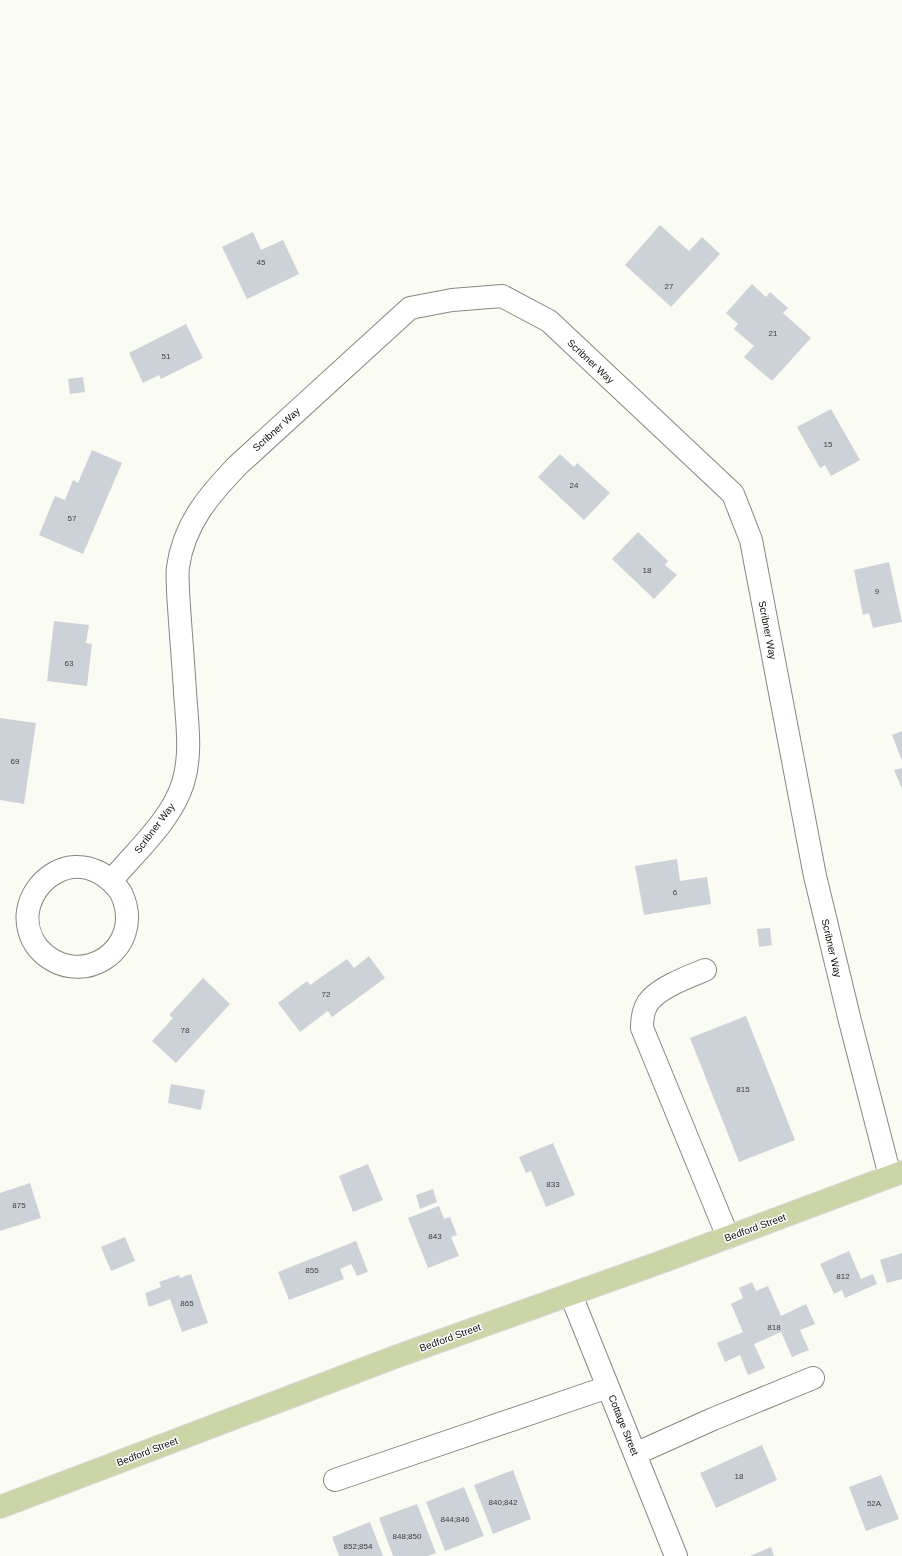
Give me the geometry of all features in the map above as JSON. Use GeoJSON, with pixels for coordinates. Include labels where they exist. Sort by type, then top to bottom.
{"type":"FeatureCollection","features":[{"type":"Feature","properties":{"kind":"main road","name":"Bedford Street"},"geometry":{"type":"LineString","coordinates":[[0,1507],[388,1360],[571,1295],[896,1174]]}},
{"type":"Feature","properties":{"kind":"street","name":"Scribner Way"},"geometry":{"type":"LineString","coordinates":[[111,881],[166,815],[183,783],[187,764],[188,738],[178,592],[178,568],[183,545],[191,524],[202,506],[219,484],[238,464],[410,308],[452,300],[502,296],[549,321],[733,494],[751,540],[815,876],[850,1021],[896,1174]]}},
{"type":"Feature","properties":{"kind":"street"},"geometry":{"type":"LineString","coordinates":[[82,867],[98,871],[111,881],[122,894],[127,910],[127,927],[120,943],[109,956],[94,965],[78,968],[61,965],[46,956],[35,944],[28,929],[27,913],[31,898],[39,884],[52,874],[66,868],[82,867]]}},
{"type":"Feature","properties":{"kind":"street"},"geometry":{"type":"LineString","coordinates":[[705,970],[667,987],[650,1000],[643,1014],[642,1028],[728,1237]]}},
{"type":"Feature","properties":{"kind":"street","name":"Cottage Street"},"geometry":{"type":"LineString","coordinates":[[571,1295],[676,1556]]}},
{"type":"Feature","properties":{"kind":"street"},"geometry":{"type":"LineString","coordinates":[[635,1454],[713,1419],[813,1378]]}},
{"type":"Feature","properties":{"kind":"street"},"geometry":{"type":"LineString","coordinates":[[335,1480],[608,1387]]}},
{"type":"Feature","properties":{"kind":"building"},"geometry":{"type":"Polygon","coordinates":[[[660,225],[689,251],[702,237],[720,254],[671,307],[625,265],[660,225]]]}},
{"type":"Feature","properties":{"kind":"building"},"geometry":{"type":"Polygon","coordinates":[[[253,232],[261,250],[283,240],[299,274],[247,299],[222,247],[253,232]]]}},
{"type":"Feature","properties":{"kind":"building"},"geometry":{"type":"Polygon","coordinates":[[[752,284],[766,297],[770,292],[788,308],[783,313],[811,338],[772,381],[744,357],[754,346],[734,329],[738,324],[726,313],[752,284]]]}},
{"type":"Feature","properties":{"kind":"building"},"geometry":{"type":"Polygon","coordinates":[[[186,324],[203,358],[161,379],[159,375],[143,383],[129,353],[186,324]]]}},
{"type":"Feature","properties":{"kind":"building"},"geometry":{"type":"Polygon","coordinates":[[[83,377],[85,392],[70,394],[68,379],[83,377]]]}},
{"type":"Feature","properties":{"kind":"building"},"geometry":{"type":"Polygon","coordinates":[[[831,409],[860,460],[831,476],[825,465],[820,468],[797,427],[831,409]]]}},
{"type":"Feature","properties":{"kind":"building"},"geometry":{"type":"Polygon","coordinates":[[[92,450],[122,463],[83,554],[39,535],[55,496],[65,500],[73,480],[78,483],[92,450]]]}},
{"type":"Feature","properties":{"kind":"building"},"geometry":{"type":"Polygon","coordinates":[[[560,454],[574,467],[577,463],[610,493],[584,520],[538,477],[560,454]]]}},
{"type":"Feature","properties":{"kind":"building"},"geometry":{"type":"Polygon","coordinates":[[[638,532],[668,561],[665,565],[677,575],[654,599],[612,559],[638,532]]]}},
{"type":"Feature","properties":{"kind":"building"},"geometry":{"type":"Polygon","coordinates":[[[889,562],[902,622],[873,628],[869,613],[863,615],[854,570],[889,562]]]}},
{"type":"Feature","properties":{"kind":"building"},"geometry":{"type":"Polygon","coordinates":[[[54,621],[89,625],[86,643],[92,644],[87,686],[47,681],[54,621]]]}},
{"type":"Feature","properties":{"kind":"building"},"geometry":{"type":"Polygon","coordinates":[[[0,718],[36,723],[24,804],[0,800],[0,718]]]}},
{"type":"Feature","properties":{"kind":"building"},"geometry":{"type":"Polygon","coordinates":[[[902,731],[902,761],[892,735],[902,731]]]}},
{"type":"Feature","properties":{"kind":"building"},"geometry":{"type":"Polygon","coordinates":[[[902,768],[902,789],[894,770],[902,768]]]}},
{"type":"Feature","properties":{"kind":"building"},"geometry":{"type":"Polygon","coordinates":[[[677,859],[680,881],[707,877],[711,904],[644,915],[635,866],[677,859]]]}},
{"type":"Feature","properties":{"kind":"building"},"geometry":{"type":"Polygon","coordinates":[[[770,928],[772,945],[759,947],[757,929],[770,928]]]}},
{"type":"Feature","properties":{"kind":"building"},"geometry":{"type":"Polygon","coordinates":[[[369,956],[385,978],[332,1017],[328,1011],[300,1032],[278,1003],[307,981],[310,985],[347,959],[354,968],[369,956]]]}},
{"type":"Feature","properties":{"kind":"building"},"geometry":{"type":"Polygon","coordinates":[[[203,978],[230,1004],[176,1063],[152,1041],[173,1018],[169,1015],[203,978]]]}},
{"type":"Feature","properties":{"kind":"building"},"geometry":{"type":"Polygon","coordinates":[[[746,1016],[795,1140],[739,1162],[690,1038],[746,1016]]]}},
{"type":"Feature","properties":{"kind":"building"},"geometry":{"type":"Polygon","coordinates":[[[171,1084],[205,1090],[201,1110],[168,1103],[171,1084]]]}},
{"type":"Feature","properties":{"kind":"building"},"geometry":{"type":"Polygon","coordinates":[[[553,1143],[575,1195],[546,1207],[531,1171],[526,1173],[519,1157],[553,1143]]]}},
{"type":"Feature","properties":{"kind":"building"},"geometry":{"type":"Polygon","coordinates":[[[368,1164],[383,1200],[353,1212],[339,1176],[368,1164]]]}},
{"type":"Feature","properties":{"kind":"building"},"geometry":{"type":"Polygon","coordinates":[[[30,1183],[41,1218],[0,1231],[0,1193],[30,1183]]]}},
{"type":"Feature","properties":{"kind":"building"},"geometry":{"type":"Polygon","coordinates":[[[433,1189],[437,1202],[420,1209],[416,1195],[433,1189]]]}},
{"type":"Feature","properties":{"kind":"building"},"geometry":{"type":"Polygon","coordinates":[[[439,1206],[444,1219],[450,1217],[457,1235],[451,1237],[459,1256],[428,1268],[408,1218],[439,1206]]]}},
{"type":"Feature","properties":{"kind":"building"},"geometry":{"type":"Polygon","coordinates":[[[125,1237],[135,1261],[111,1271],[101,1247],[125,1237]]]}},
{"type":"Feature","properties":{"kind":"building"},"geometry":{"type":"Polygon","coordinates":[[[356,1241],[368,1272],[357,1276],[351,1264],[340,1269],[344,1279],[289,1300],[278,1272],[356,1241]]]}},
{"type":"Feature","properties":{"kind":"building"},"geometry":{"type":"Polygon","coordinates":[[[849,1251],[861,1279],[873,1274],[877,1284],[845,1298],[842,1290],[834,1294],[820,1264],[849,1251]]]}},
{"type":"Feature","properties":{"kind":"building"},"geometry":{"type":"Polygon","coordinates":[[[902,1253],[902,1279],[887,1283],[880,1260],[902,1253]]]}},
{"type":"Feature","properties":{"kind":"building"},"geometry":{"type":"Polygon","coordinates":[[[191,1274],[208,1323],[182,1332],[170,1299],[149,1307],[145,1293],[161,1287],[159,1282],[179,1275],[180,1278],[191,1274]]]}},
{"type":"Feature","properties":{"kind":"building"},"geometry":{"type":"Polygon","coordinates":[[[752,1282],[756,1291],[768,1286],[781,1316],[806,1304],[815,1324],[800,1330],[809,1350],[792,1357],[781,1332],[754,1344],[765,1368],[748,1375],[740,1355],[725,1362],[717,1343],[743,1332],[731,1304],[743,1298],[739,1288],[752,1282]]]}},
{"type":"Feature","properties":{"kind":"building"},"geometry":{"type":"Polygon","coordinates":[[[762,1445],[777,1480],[716,1508],[700,1473],[762,1445]]]}},
{"type":"Feature","properties":{"kind":"building"},"geometry":{"type":"Polygon","coordinates":[[[513,1470],[531,1519],[493,1534],[474,1485],[513,1470]]]}},
{"type":"Feature","properties":{"kind":"building"},"geometry":{"type":"Polygon","coordinates":[[[881,1475],[899,1519],[866,1531],[849,1487],[881,1475]]]}},
{"type":"Feature","properties":{"kind":"building"},"geometry":{"type":"Polygon","coordinates":[[[464,1487],[484,1536],[445,1551],[426,1502],[464,1487]]]}},
{"type":"Feature","properties":{"kind":"building"},"geometry":{"type":"Polygon","coordinates":[[[417,1504],[436,1553],[428,1556],[393,1556],[379,1518],[417,1504]]]}},
{"type":"Feature","properties":{"kind":"building"},"geometry":{"type":"Polygon","coordinates":[[[370,1522],[383,1556],[339,1556],[332,1537],[370,1522]]]}},
{"type":"Feature","properties":{"kind":"building"},"geometry":{"type":"Polygon","coordinates":[[[771,1547],[774,1556],[750,1556],[771,1547]]]}}]}
